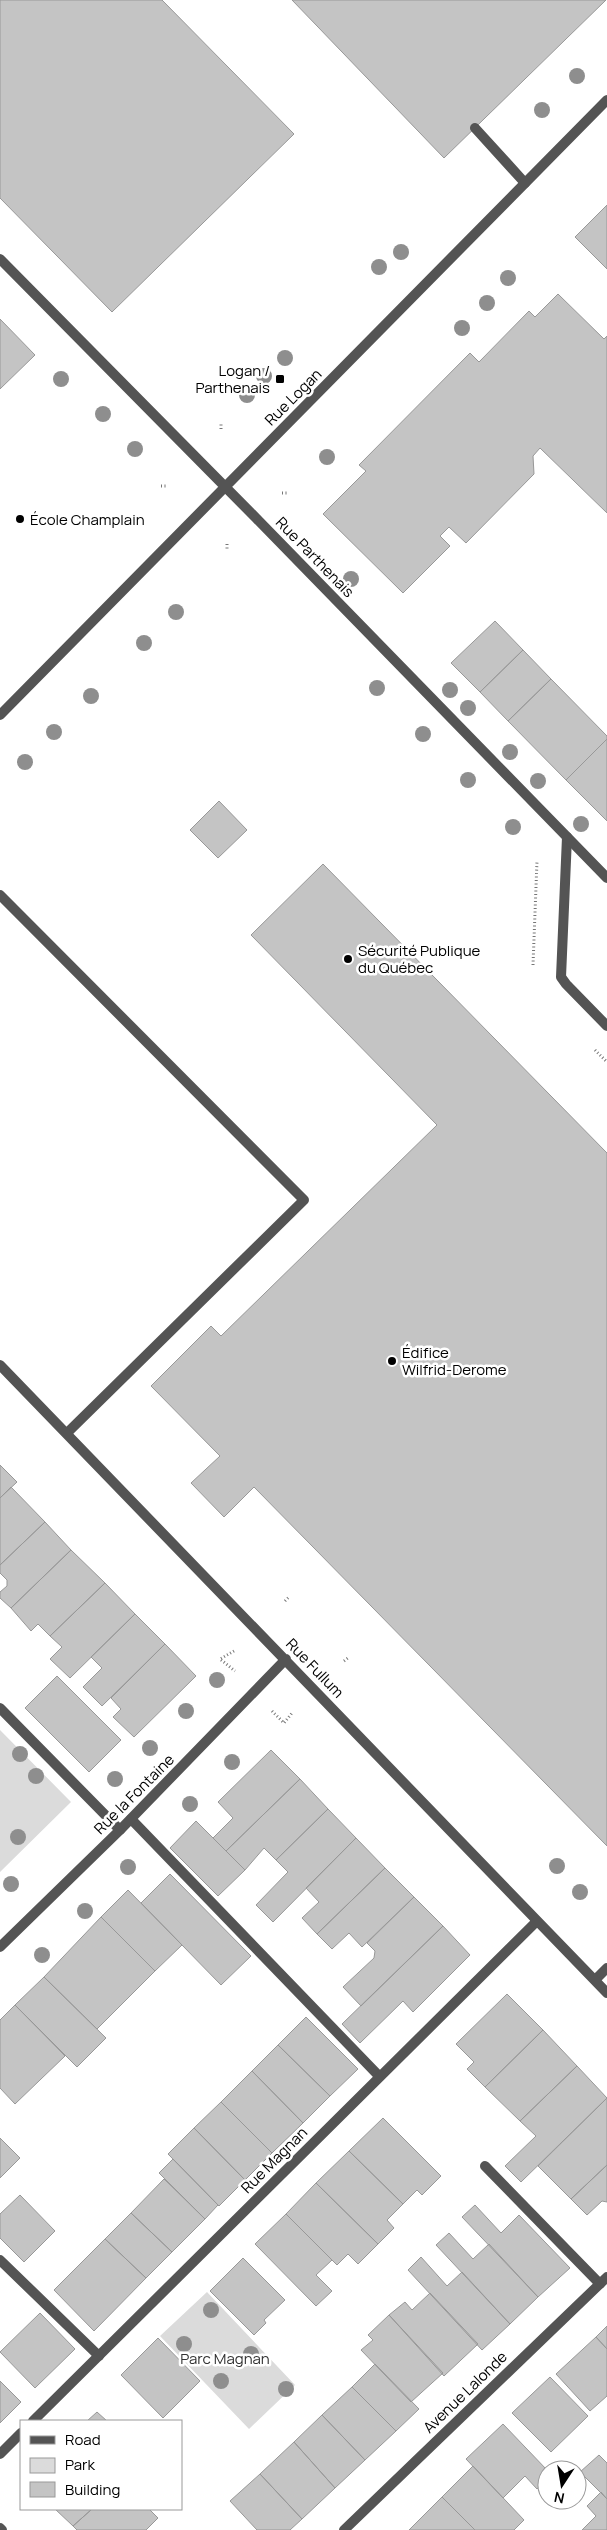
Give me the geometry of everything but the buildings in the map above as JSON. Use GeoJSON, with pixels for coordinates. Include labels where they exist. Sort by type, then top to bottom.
{"type":"FeatureCollection","features":[{"type":"Feature","properties":{"kind":"street","name":"Rue Logan"},"geometry":{"type":"LineString","coordinates":[[0,715],[525,183],[606,104]]}},
{"type":"Feature","properties":{"kind":"street"},"geometry":{"type":"LineString","coordinates":[[475,128],[525,183]]}},
{"type":"Feature","properties":{"kind":"street","name":"Rue Parthenais"},"geometry":{"type":"LineString","coordinates":[[0,259],[607,878]]}},
{"type":"Feature","properties":{"kind":"street"},"geometry":{"type":"LineString","coordinates":[[567,837],[561,977],[607,1026]]}},
{"type":"Feature","properties":{"kind":"street"},"geometry":{"type":"LineString","coordinates":[[0,895],[304,1200],[66,1433]]}},
{"type":"Feature","properties":{"kind":"street","name":"Rue Fullum"},"geometry":{"type":"LineString","coordinates":[[0,1365],[607,1993]]}},
{"type":"Feature","properties":{"kind":"street","name":"Rue la Fontaine"},"geometry":{"type":"LineString","coordinates":[[0,1947],[131,1819],[286,1659]]}},
{"type":"Feature","properties":{"kind":"street"},"geometry":{"type":"LineString","coordinates":[[0,1708],[120,1830]]}},
{"type":"Feature","properties":{"kind":"street"},"geometry":{"type":"LineString","coordinates":[[131,1819],[379,2076]]}},
{"type":"Feature","properties":{"kind":"street","name":"Rue Magnan"},"geometry":{"type":"LineString","coordinates":[[34,2420],[537,1921]]}},
{"type":"Feature","properties":{"kind":"street"},"geometry":{"type":"LineString","coordinates":[[594,1980],[607,1968]]}},
{"type":"Feature","properties":{"kind":"street"},"geometry":{"type":"LineString","coordinates":[[484,2166],[603,2280]]}},
{"type":"Feature","properties":{"kind":"street"},"geometry":{"type":"LineString","coordinates":[[0,2260],[99,2356]]}},
{"type":"Feature","properties":{"kind":"street","name":"Avenue Lalonde"},"geometry":{"type":"LineString","coordinates":[[344,2530],[603,2280]]}},
{"type":"Feature","properties":{"kind":"street"},"geometry":{"type":"LineString","coordinates":[[0,2454],[20,2434]]}},
{"type":"Feature","properties":{"kind":"path"},"geometry":{"type":"LineString","coordinates":[[221,423],[221,429]]}},
{"type":"Feature","properties":{"kind":"path"},"geometry":{"type":"LineString","coordinates":[[162,486],[168,486]]}},
{"type":"Feature","properties":{"kind":"path"},"geometry":{"type":"LineString","coordinates":[[282,493],[288,493]]}},
{"type":"Feature","properties":{"kind":"path"},"geometry":{"type":"LineString","coordinates":[[227,544],[228,550]]}},
{"type":"Feature","properties":{"kind":"path"},"geometry":{"type":"LineString","coordinates":[[285,1601],[289,1597]]}},
{"type":"Feature","properties":{"kind":"path"},"geometry":{"type":"LineString","coordinates":[[234,1651],[220,1659],[235,1671]]}},
{"type":"Feature","properties":{"kind":"path"},"geometry":{"type":"LineString","coordinates":[[344,1662],[348,1658]]}},
{"type":"Feature","properties":{"kind":"path"},"geometry":{"type":"LineString","coordinates":[[272,1711],[284,1723],[292,1713]]}},
{"type":"Feature","properties":{"kind":"green space"},"geometry":{"type":"Polygon","coordinates":[[[0,1730],[71,1802],[0,1872],[0,1730]]]}},
{"type":"Feature","properties":{"kind":"green space","name":"Parc Magnan"},"geometry":{"type":"Polygon","coordinates":[[[207,2292],[295,2385],[249,2429],[160,2336],[207,2292]]]}},
{"type":"Feature","properties":{"kind":"place","name":"Logan / Parthenais"},"geometry":{"type":"Point","coordinates":[280,379]}},
{"type":"Feature","properties":{"kind":"place","name":"École Champlain"},"geometry":{"type":"Point","coordinates":[20,519]}},
{"type":"Feature","properties":{"kind":"place","name":"Sécurité Publique du Québec"},"geometry":{"type":"Point","coordinates":[348,959]}},
{"type":"Feature","properties":{"kind":"place","name":"Édifice Wilfrid-Derome"},"geometry":{"type":"Point","coordinates":[392,1361]}}]}
